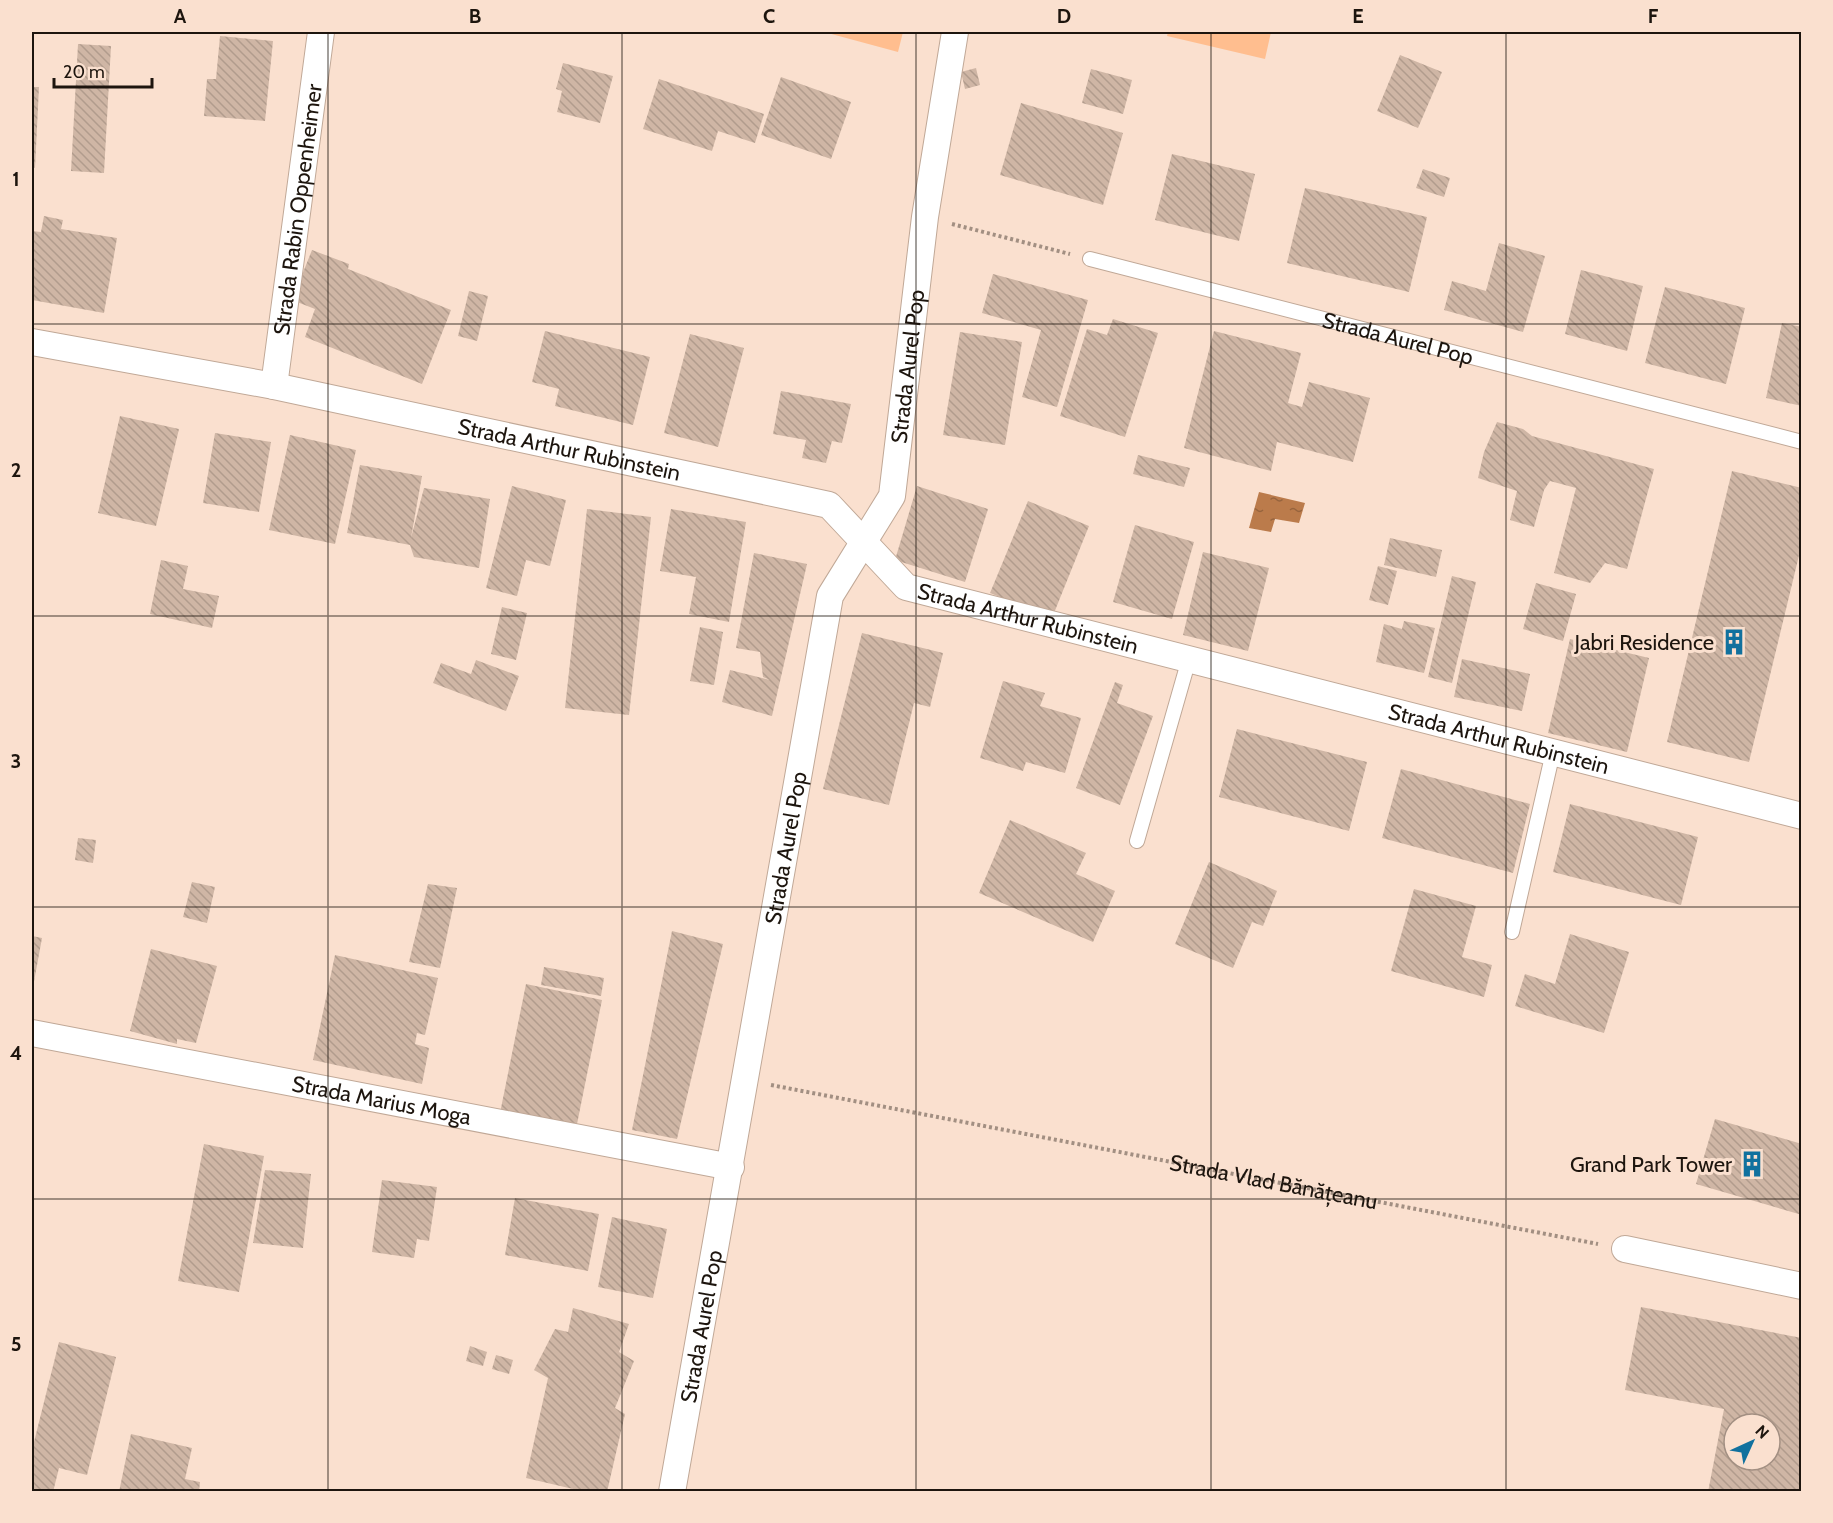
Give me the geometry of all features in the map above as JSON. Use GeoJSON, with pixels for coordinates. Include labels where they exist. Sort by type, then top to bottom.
{"type":"FeatureCollection","features":[{"type":"Feature","properties":{"kind":"street","name":"Strada Rabin Oppenheimer"},"geometry":{"type":"LineString","coordinates":[[274,386],[321,32]]}},
{"type":"Feature","properties":{"kind":"street","name":"Strada Aurel Pop"},"geometry":{"type":"LineString","coordinates":[[672,1491],[830,596],[892,496],[925,217],[955,32]]}},
{"type":"Feature","properties":{"kind":"street","name":"Strada Arthur Rubinstein"},"geometry":{"type":"LineString","coordinates":[[32,342],[274,386],[829,505],[906,587],[1802,816]]}},
{"type":"Feature","properties":{"kind":"street","name":"Strada Marius Moga"},"geometry":{"type":"LineString","coordinates":[[32,1033],[731,1167]]}},
{"type":"Feature","properties":{"kind":"street"},"geometry":{"type":"LineString","coordinates":[[1625,1250],[1802,1286]]}},
{"type":"Feature","properties":{"kind":"lane","name":"Strada Aurel Pop"},"geometry":{"type":"LineString","coordinates":[[1090,259],[1802,442]]}},
{"type":"Feature","properties":{"kind":"lane"},"geometry":{"type":"LineString","coordinates":[[1137,842],[1189,660]]}},
{"type":"Feature","properties":{"kind":"lane"},"geometry":{"type":"LineString","coordinates":[[1512,932],[1553,752]]}},
{"type":"Feature","properties":{"kind":"path"},"geometry":{"type":"LineString","coordinates":[[925,217],[1090,259]]}},
{"type":"Feature","properties":{"kind":"path","name":"Strada Vlad Bănățeanu"},"geometry":{"type":"LineString","coordinates":[[746,1080],[1625,1250]]}},
{"type":"Feature","properties":{"kind":"shaded area"},"geometry":{"type":"Polygon","coordinates":[[[824,32],[903,32],[898,52],[824,32]]]}},
{"type":"Feature","properties":{"kind":"shaded area"},"geometry":{"type":"Polygon","coordinates":[[[1168,32],[1271,32],[1265,59],[1167,36],[1168,32]]]}},
{"type":"Feature","properties":{"kind":"water"},"geometry":{"type":"Polygon","coordinates":[[[1259,492],[1305,503],[1299,523],[1275,519],[1271,532],[1249,528],[1259,492]]]}},
{"type":"Feature","properties":{"kind":"building"},"geometry":{"type":"Polygon","coordinates":[[[220,36],[273,41],[265,121],[204,116],[207,79],[216,79],[220,36]]]}},
{"type":"Feature","properties":{"kind":"building"},"geometry":{"type":"Polygon","coordinates":[[[78,44],[111,46],[104,173],[71,171],[78,44]]]}},
{"type":"Feature","properties":{"kind":"building"},"geometry":{"type":"Polygon","coordinates":[[[1400,55],[1442,72],[1418,128],[1377,111],[1400,55]]]}},
{"type":"Feature","properties":{"kind":"building"},"geometry":{"type":"Polygon","coordinates":[[[563,63],[613,76],[600,123],[557,112],[562,91],[556,89],[563,63]]]}},
{"type":"Feature","properties":{"kind":"building"},"geometry":{"type":"Polygon","coordinates":[[[976,68],[980,85],[965,89],[961,72],[976,68]]]}},
{"type":"Feature","properties":{"kind":"building"},"geometry":{"type":"Polygon","coordinates":[[[1091,69],[1132,80],[1123,114],[1082,103],[1091,69]]]}},
{"type":"Feature","properties":{"kind":"building"},"geometry":{"type":"Polygon","coordinates":[[[781,77],[851,102],[831,159],[761,135],[781,77]]]}},
{"type":"Feature","properties":{"kind":"building"},"geometry":{"type":"Polygon","coordinates":[[[659,79],[764,114],[755,143],[718,131],[712,151],[643,129],[659,79]]]}},
{"type":"Feature","properties":{"kind":"building"},"geometry":{"type":"Polygon","coordinates":[[[32,87],[39,87],[35,168],[32,167],[32,87]]]}},
{"type":"Feature","properties":{"kind":"building"},"geometry":{"type":"Polygon","coordinates":[[[1021,103],[1123,133],[1103,205],[1000,175],[1021,103]]]}},
{"type":"Feature","properties":{"kind":"building"},"geometry":{"type":"Polygon","coordinates":[[[1172,154],[1255,174],[1239,241],[1155,220],[1172,154]]]}},
{"type":"Feature","properties":{"kind":"building"},"geometry":{"type":"Polygon","coordinates":[[[1423,169],[1450,178],[1444,197],[1416,188],[1423,169]]]}},
{"type":"Feature","properties":{"kind":"building"},"geometry":{"type":"Polygon","coordinates":[[[1305,188],[1427,217],[1409,292],[1287,263],[1305,188]]]}},
{"type":"Feature","properties":{"kind":"building"},"geometry":{"type":"Polygon","coordinates":[[[44,216],[63,220],[61,229],[117,238],[104,313],[32,300],[32,231],[41,232],[44,216]]]}},
{"type":"Feature","properties":{"kind":"building"},"geometry":{"type":"Polygon","coordinates":[[[1499,243],[1545,256],[1523,332],[1444,310],[1452,281],[1486,291],[1499,243]]]}},
{"type":"Feature","properties":{"kind":"building"},"geometry":{"type":"Polygon","coordinates":[[[312,250],[349,264],[348,269],[451,310],[422,384],[305,337],[315,309],[292,300],[312,250]]]}},
{"type":"Feature","properties":{"kind":"building"},"geometry":{"type":"Polygon","coordinates":[[[1581,270],[1643,286],[1627,351],[1565,334],[1581,270]]]}},
{"type":"Feature","properties":{"kind":"building"},"geometry":{"type":"Polygon","coordinates":[[[993,274],[1088,300],[1057,407],[1022,397],[1041,330],[982,313],[993,274]]]}},
{"type":"Feature","properties":{"kind":"building"},"geometry":{"type":"Polygon","coordinates":[[[1665,287],[1745,308],[1726,384],[1645,363],[1665,287]]]}},
{"type":"Feature","properties":{"kind":"building"},"geometry":{"type":"Polygon","coordinates":[[[469,291],[488,296],[477,341],[458,336],[469,291]]]}},
{"type":"Feature","properties":{"kind":"building"},"geometry":{"type":"Polygon","coordinates":[[[1113,319],[1158,333],[1125,437],[1060,416],[1087,329],[1107,335],[1113,319]]]}},
{"type":"Feature","properties":{"kind":"building"},"geometry":{"type":"Polygon","coordinates":[[[1782,323],[1802,327],[1802,406],[1766,398],[1782,323]]]}},
{"type":"Feature","properties":{"kind":"building"},"geometry":{"type":"Polygon","coordinates":[[[545,331],[650,357],[633,425],[555,406],[559,389],[532,382],[545,331]]]}},
{"type":"Feature","properties":{"kind":"building"},"geometry":{"type":"Polygon","coordinates":[[[1214,331],[1301,353],[1288,403],[1302,407],[1309,382],[1370,398],[1353,462],[1277,442],[1271,471],[1184,448],[1214,331]]]}},
{"type":"Feature","properties":{"kind":"building"},"geometry":{"type":"Polygon","coordinates":[[[960,332],[1022,342],[1005,445],[943,435],[960,332]]]}},
{"type":"Feature","properties":{"kind":"building"},"geometry":{"type":"Polygon","coordinates":[[[690,334],[744,348],[718,447],[664,433],[690,334]]]}},
{"type":"Feature","properties":{"kind":"building"},"geometry":{"type":"Polygon","coordinates":[[[781,391],[851,404],[842,443],[832,441],[826,463],[802,458],[806,440],[773,434],[781,391]]]}},
{"type":"Feature","properties":{"kind":"building"},"geometry":{"type":"Polygon","coordinates":[[[120,416],[179,429],[156,526],[98,513],[120,416]]]}},
{"type":"Feature","properties":{"kind":"building"},"geometry":{"type":"Polygon","coordinates":[[[1497,422],[1523,429],[1532,436],[1654,469],[1627,569],[1605,563],[1590,583],[1554,573],[1576,488],[1550,481],[1544,490],[1534,527],[1510,520],[1517,491],[1478,478],[1484,452],[1497,422]]]}},
{"type":"Feature","properties":{"kind":"building"},"geometry":{"type":"Polygon","coordinates":[[[215,433],[271,442],[259,512],[203,503],[215,433]]]}},
{"type":"Feature","properties":{"kind":"building"},"geometry":{"type":"Polygon","coordinates":[[[290,435],[356,450],[335,544],[269,530],[290,435]]]}},
{"type":"Feature","properties":{"kind":"building"},"geometry":{"type":"Polygon","coordinates":[[[1138,455],[1190,468],[1184,487],[1133,474],[1138,455]]]}},
{"type":"Feature","properties":{"kind":"building"},"geometry":{"type":"Polygon","coordinates":[[[360,465],[422,476],[411,538],[424,488],[490,499],[479,568],[414,557],[410,545],[347,533],[360,465]]]}},
{"type":"Feature","properties":{"kind":"building","name":"Jabri Residence"},"geometry":{"type":"Polygon","coordinates":[[[1732,471],[1802,488],[1802,543],[1749,762],[1667,742],[1732,471]]]}},
{"type":"Feature","properties":{"kind":"building"},"geometry":{"type":"Polygon","coordinates":[[[512,486],[566,500],[550,566],[526,560],[517,596],[486,588],[512,486]]]}},
{"type":"Feature","properties":{"kind":"building"},"geometry":{"type":"Polygon","coordinates":[[[917,486],[988,509],[965,582],[895,560],[917,486]]]}},
{"type":"Feature","properties":{"kind":"building"},"geometry":{"type":"Polygon","coordinates":[[[1028,501],[1089,526],[1052,618],[990,593],[1028,501]]]}},
{"type":"Feature","properties":{"kind":"building"},"geometry":{"type":"Polygon","coordinates":[[[587,509],[651,517],[629,715],[565,708],[587,509]]]}},
{"type":"Feature","properties":{"kind":"building"},"geometry":{"type":"Polygon","coordinates":[[[671,509],[746,522],[729,622],[689,614],[696,577],[660,571],[671,509]]]}},
{"type":"Feature","properties":{"kind":"building"},"geometry":{"type":"Polygon","coordinates":[[[1135,525],[1194,542],[1172,619],[1113,602],[1135,525]]]}},
{"type":"Feature","properties":{"kind":"building"},"geometry":{"type":"Polygon","coordinates":[[[1390,538],[1442,550],[1436,577],[1384,565],[1390,538]]]}},
{"type":"Feature","properties":{"kind":"building"},"geometry":{"type":"Polygon","coordinates":[[[1203,552],[1269,568],[1248,651],[1183,635],[1203,552]]]}},
{"type":"Feature","properties":{"kind":"building"},"geometry":{"type":"Polygon","coordinates":[[[754,553],[807,564],[772,716],[722,702],[730,670],[770,680],[763,677],[760,652],[736,648],[754,553]]]}},
{"type":"Feature","properties":{"kind":"building"},"geometry":{"type":"Polygon","coordinates":[[[161,560],[188,566],[183,589],[219,596],[212,628],[150,614],[161,560]]]}},
{"type":"Feature","properties":{"kind":"building"},"geometry":{"type":"Polygon","coordinates":[[[1378,566],[1397,571],[1388,605],[1369,600],[1378,566]]]}},
{"type":"Feature","properties":{"kind":"building"},"geometry":{"type":"Polygon","coordinates":[[[1452,576],[1476,582],[1452,683],[1428,677],[1452,576]]]}},
{"type":"Feature","properties":{"kind":"building"},"geometry":{"type":"Polygon","coordinates":[[[1536,583],[1576,594],[1563,641],[1523,629],[1536,583]]]}},
{"type":"Feature","properties":{"kind":"building"},"geometry":{"type":"Polygon","coordinates":[[[502,607],[527,613],[516,660],[491,654],[502,607]]]}},
{"type":"Feature","properties":{"kind":"building"},"geometry":{"type":"Polygon","coordinates":[[[1404,621],[1435,628],[1424,673],[1376,662],[1384,624],[1402,629],[1404,621]]]}},
{"type":"Feature","properties":{"kind":"building"},"geometry":{"type":"Polygon","coordinates":[[[700,627],[723,632],[714,685],[690,681],[700,627]]]}},
{"type":"Feature","properties":{"kind":"building"},"geometry":{"type":"Polygon","coordinates":[[[862,633],[943,653],[930,707],[914,703],[889,805],[823,789],[862,633]]]}},
{"type":"Feature","properties":{"kind":"building"},"geometry":{"type":"Polygon","coordinates":[[[1570,639],[1649,658],[1627,752],[1548,733],[1570,639]]]}},
{"type":"Feature","properties":{"kind":"building"},"geometry":{"type":"Polygon","coordinates":[[[1462,659],[1530,674],[1522,711],[1454,697],[1462,659]]]}},
{"type":"Feature","properties":{"kind":"building"},"geometry":{"type":"Polygon","coordinates":[[[476,660],[519,676],[506,711],[433,683],[441,663],[471,674],[476,660]]]}},
{"type":"Feature","properties":{"kind":"building"},"geometry":{"type":"Polygon","coordinates":[[[1003,681],[1045,693],[1040,706],[1081,718],[1065,773],[1026,762],[1023,771],[980,758],[1003,681]]]}},
{"type":"Feature","properties":{"kind":"building"},"geometry":{"type":"Polygon","coordinates":[[[1115,682],[1123,685],[1117,703],[1153,716],[1120,805],[1076,788],[1115,682]]]}},
{"type":"Feature","properties":{"kind":"building"},"geometry":{"type":"Polygon","coordinates":[[[1237,729],[1367,762],[1349,831],[1219,797],[1237,729]]]}},
{"type":"Feature","properties":{"kind":"building"},"geometry":{"type":"Polygon","coordinates":[[[1401,769],[1530,804],[1513,873],[1382,838],[1401,769]]]}},
{"type":"Feature","properties":{"kind":"building"},"geometry":{"type":"Polygon","coordinates":[[[1570,804],[1698,837],[1681,905],[1553,872],[1570,804]]]}},
{"type":"Feature","properties":{"kind":"building"},"geometry":{"type":"Polygon","coordinates":[[[1010,820],[1086,853],[1076,874],[1115,891],[1093,942],[979,893],[1010,820]]]}},
{"type":"Feature","properties":{"kind":"building"},"geometry":{"type":"Polygon","coordinates":[[[78,838],[96,840],[93,863],[75,860],[78,838]]]}},
{"type":"Feature","properties":{"kind":"building"},"geometry":{"type":"Polygon","coordinates":[[[1209,862],[1277,891],[1263,926],[1252,922],[1233,968],[1175,944],[1209,862]]]}},
{"type":"Feature","properties":{"kind":"building"},"geometry":{"type":"Polygon","coordinates":[[[192,882],[215,887],[207,923],[183,917],[192,882]]]}},
{"type":"Feature","properties":{"kind":"building"},"geometry":{"type":"Polygon","coordinates":[[[428,884],[457,888],[440,968],[409,962],[428,884]]]}},
{"type":"Feature","properties":{"kind":"building"},"geometry":{"type":"Polygon","coordinates":[[[1414,889],[1476,906],[1462,957],[1492,965],[1484,997],[1391,971],[1414,889]]]}},
{"type":"Feature","properties":{"kind":"building"},"geometry":{"type":"Polygon","coordinates":[[[672,931],[723,944],[677,1139],[632,1130],[672,931]]]}},
{"type":"Feature","properties":{"kind":"building"},"geometry":{"type":"Polygon","coordinates":[[[1570,934],[1629,952],[1604,1033],[1515,1006],[1525,974],[1555,984],[1570,934]]]}},
{"type":"Feature","properties":{"kind":"building"},"geometry":{"type":"Polygon","coordinates":[[[32,936],[42,938],[33,987],[32,987],[32,936]]]}},
{"type":"Feature","properties":{"kind":"building"},"geometry":{"type":"Polygon","coordinates":[[[151,949],[217,966],[196,1043],[177,1039],[177,1044],[130,1031],[151,949]]]}},
{"type":"Feature","properties":{"kind":"building"},"geometry":{"type":"Polygon","coordinates":[[[335,955],[438,978],[425,1035],[417,1033],[415,1044],[429,1048],[422,1084],[313,1060],[335,955]]]}},
{"type":"Feature","properties":{"kind":"building"},"geometry":{"type":"Polygon","coordinates":[[[544,967],[604,978],[601,996],[541,985],[544,967]]]}},
{"type":"Feature","properties":{"kind":"building"},"geometry":{"type":"Polygon","coordinates":[[[526,984],[602,1000],[575,1134],[499,1118],[526,984]]]}},
{"type":"Feature","properties":{"kind":"building","name":"Grand Park Tower"},"geometry":{"type":"Polygon","coordinates":[[[1715,1119],[1802,1144],[1802,1215],[1696,1184],[1715,1119]]]}},
{"type":"Feature","properties":{"kind":"building"},"geometry":{"type":"Polygon","coordinates":[[[204,1144],[264,1156],[239,1292],[178,1281],[204,1144]]]}},
{"type":"Feature","properties":{"kind":"building"},"geometry":{"type":"Polygon","coordinates":[[[265,1170],[311,1174],[303,1248],[253,1243],[265,1170]]]}},
{"type":"Feature","properties":{"kind":"building"},"geometry":{"type":"Polygon","coordinates":[[[382,1180],[437,1187],[429,1241],[417,1239],[414,1258],[372,1252],[382,1180]]]}},
{"type":"Feature","properties":{"kind":"building"},"geometry":{"type":"Polygon","coordinates":[[[515,1198],[599,1214],[588,1271],[505,1255],[515,1198]]]}},
{"type":"Feature","properties":{"kind":"building"},"geometry":{"type":"Polygon","coordinates":[[[612,1217],[667,1229],[653,1298],[598,1287],[612,1217]]]}},
{"type":"Feature","properties":{"kind":"building"},"geometry":{"type":"Polygon","coordinates":[[[1641,1307],[1802,1338],[1802,1492],[1708,1492],[1722,1419],[1722,1472],[1782,1472],[1782,1412],[1723,1412],[1724,1409],[1625,1390],[1641,1307]]]}},
{"type":"Feature","properties":{"kind":"building"},"geometry":{"type":"Polygon","coordinates":[[[573,1308],[629,1324],[619,1352],[634,1361],[615,1408],[625,1414],[607,1492],[586,1492],[526,1478],[548,1378],[534,1370],[555,1329],[568,1332],[573,1308]]]}},
{"type":"Feature","properties":{"kind":"building"},"geometry":{"type":"Polygon","coordinates":[[[59,1342],[116,1357],[87,1475],[59,1468],[53,1492],[32,1492],[32,1450],[59,1342]]]}},
{"type":"Feature","properties":{"kind":"building"},"geometry":{"type":"Polygon","coordinates":[[[470,1346],[487,1352],[483,1366],[466,1361],[470,1346]]]}},
{"type":"Feature","properties":{"kind":"building"},"geometry":{"type":"Polygon","coordinates":[[[496,1355],[513,1360],[509,1374],[492,1369],[496,1355]]]}},
{"type":"Feature","properties":{"kind":"building"},"geometry":{"type":"Polygon","coordinates":[[[131,1434],[192,1448],[185,1479],[200,1482],[199,1492],[119,1492],[131,1434]]]}},
{"type":"Feature","properties":{"kind":"place","name":"Jabri Residence"},"geometry":{"type":"Point","coordinates":[1734,642]}},
{"type":"Feature","properties":{"kind":"place","name":"Grand Park Tower"},"geometry":{"type":"Point","coordinates":[1752,1164]}}]}
